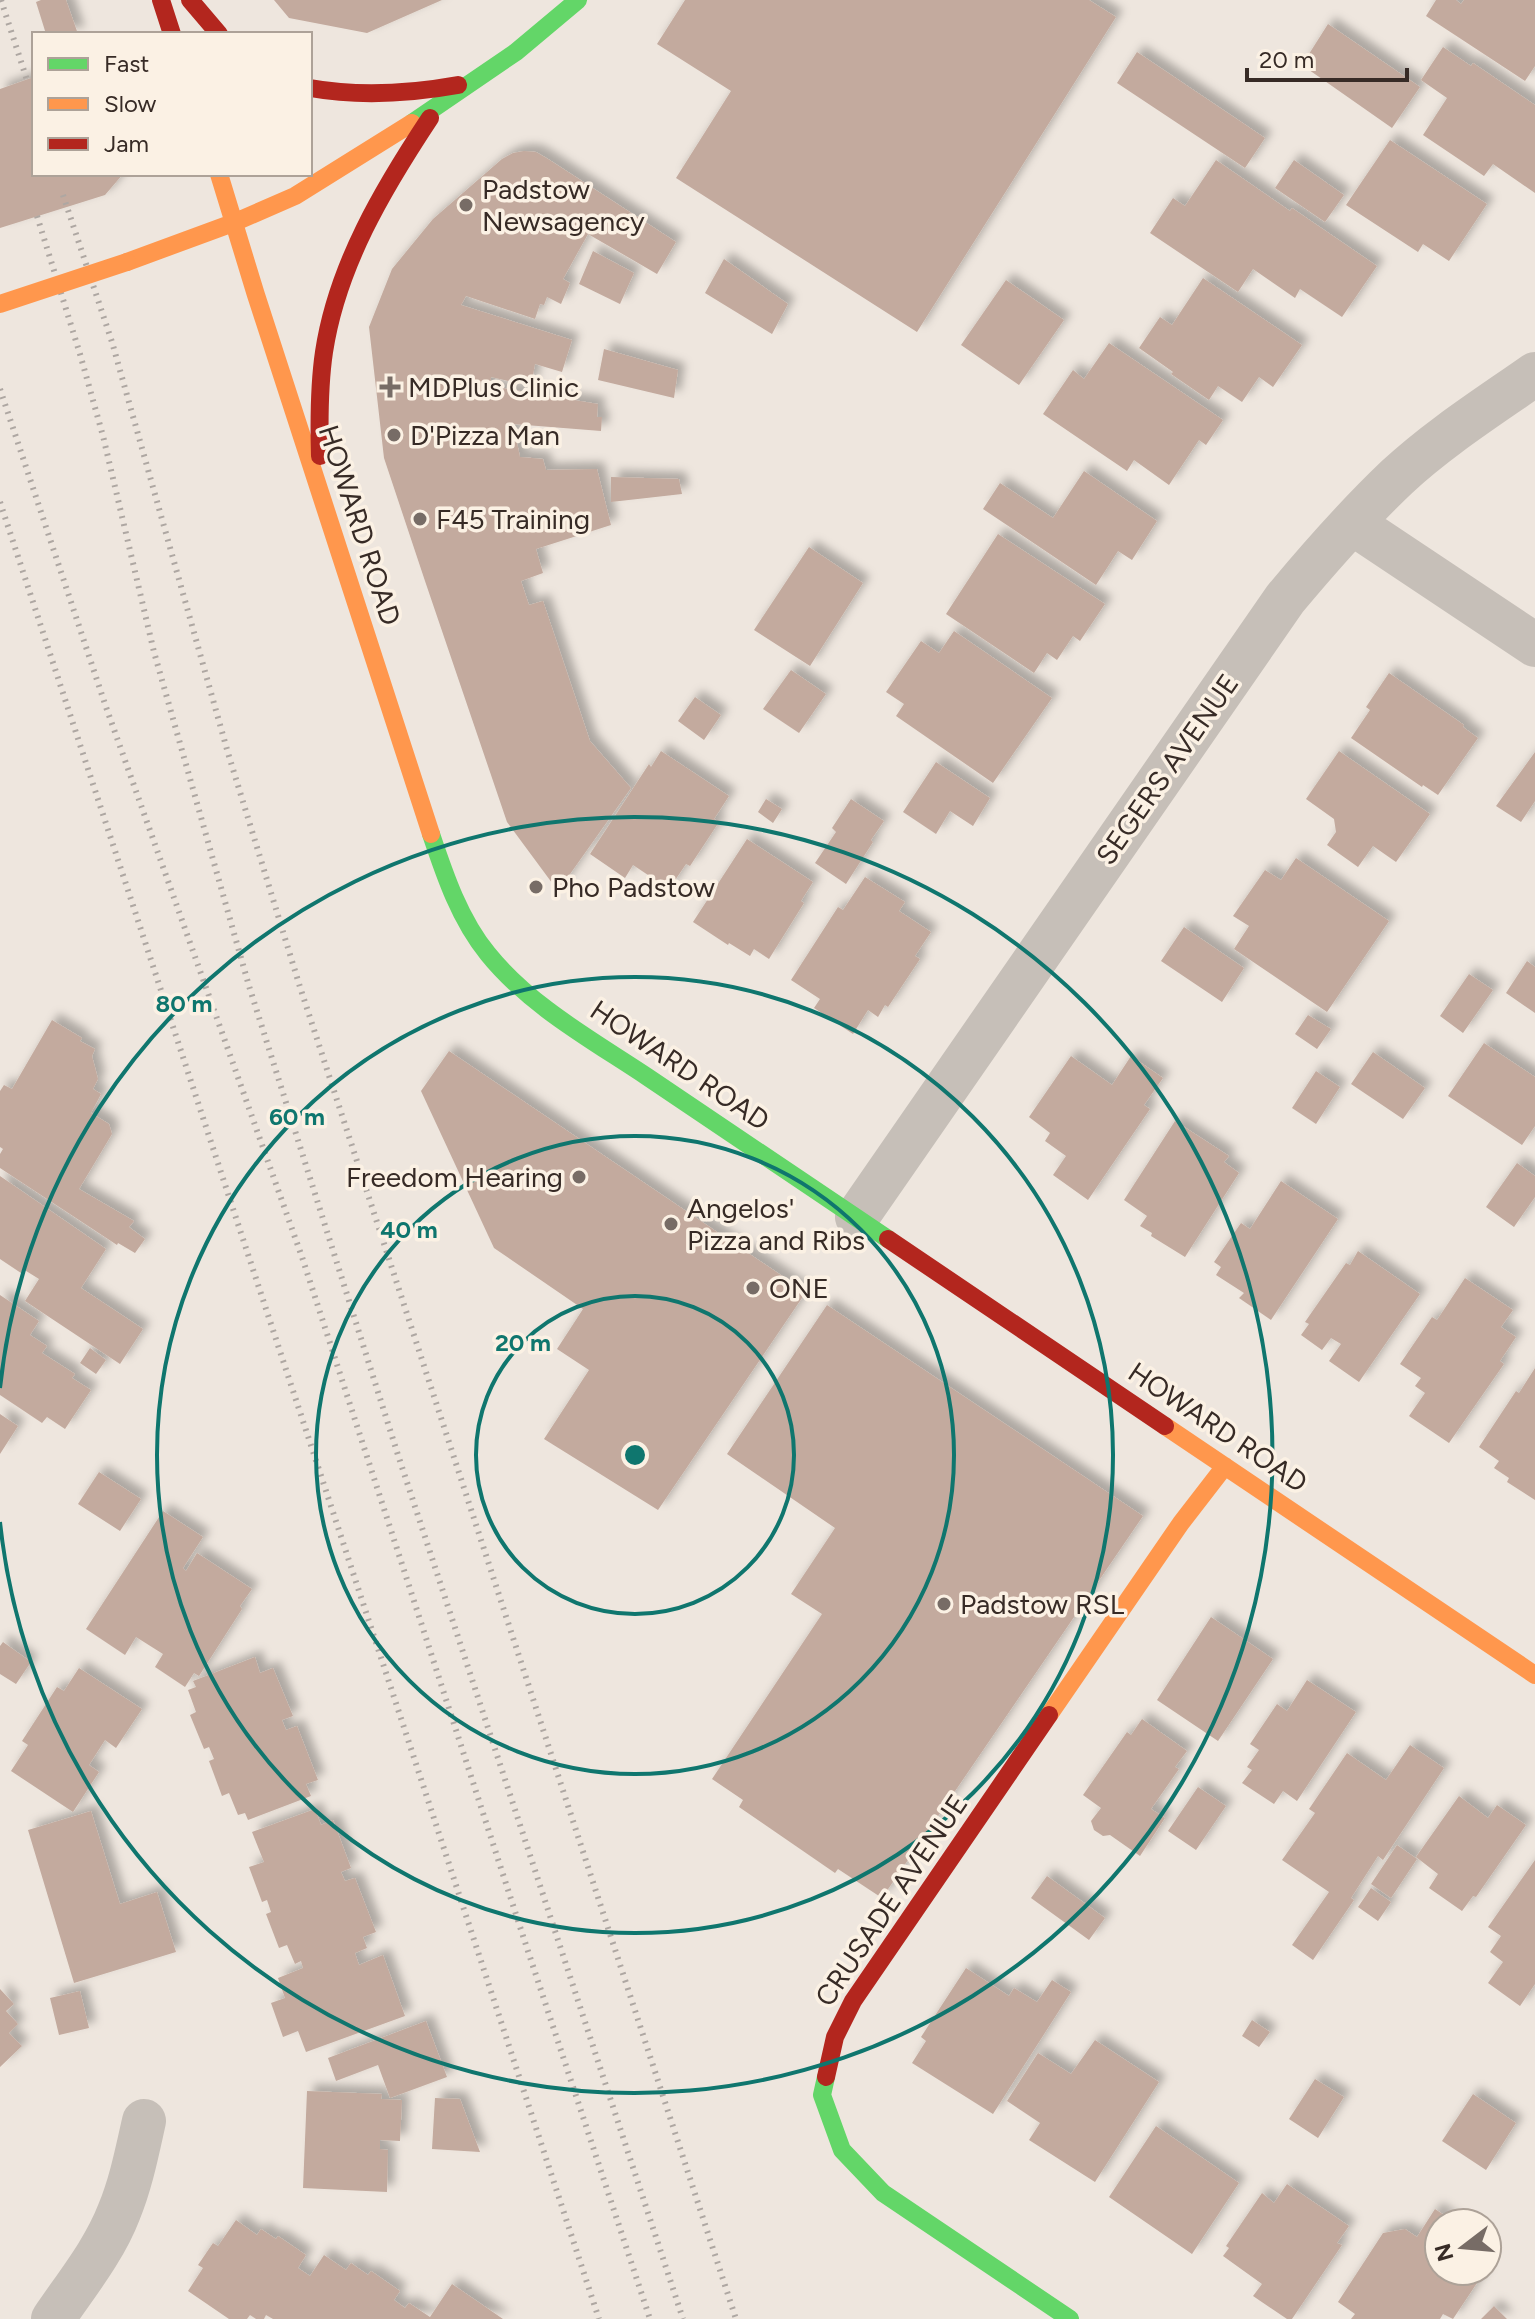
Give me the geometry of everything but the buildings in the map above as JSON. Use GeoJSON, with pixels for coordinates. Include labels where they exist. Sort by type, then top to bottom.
{"type":"FeatureCollection","features":[{"type":"Feature","properties":{"kind":"street"},"geometry":{"type":"LineString","coordinates":[[161,0],[171,32]]}},
{"type":"Feature","properties":{"kind":"street"},"geometry":{"type":"LineString","coordinates":[[190,0],[217,32]]}},
{"type":"Feature","properties":{"kind":"street"},"geometry":{"type":"LineString","coordinates":[[0,304],[127,262],[233,223],[295,196],[438,106],[516,52],[578,0]]}},
{"type":"Feature","properties":{"kind":"street"},"geometry":{"type":"LineString","coordinates":[[312,88],[355,94],[391,94],[468,83]]}},
{"type":"Feature","properties":{"kind":"street"},"geometry":{"type":"LineString","coordinates":[[320,494],[319,415],[331,316],[361,236],[381,196],[438,106]]}},
{"type":"Feature","properties":{"kind":"street","name":"HOWARD ROAD"},"geometry":{"type":"LineString","coordinates":[[220,176],[441,864],[476,938],[499,968],[535,1001],[1535,1675]]}},
{"type":"Feature","properties":{"kind":"street","name":"SEGERS AVENUE"},"geometry":{"type":"LineString","coordinates":[[857,1217],[1285,599],[1398,476],[1444,438],[1535,374]]}},
{"type":"Feature","properties":{"kind":"street"},"geometry":{"type":"LineString","coordinates":[[1352,523],[1535,645]]}},
{"type":"Feature","properties":{"kind":"street","name":"CRUSADE AVENUE"},"geometry":{"type":"LineString","coordinates":[[1070,2319],[883,2193],[842,2150],[822,2095],[835,2037],[853,2001],[1181,1523],[1225,1466]]}},
{"type":"Feature","properties":{"kind":"street"},"geometry":{"type":"LineString","coordinates":[[53,2319],[104,2244],[119,2214],[144,2121]]}},
{"type":"Feature","properties":{"kind":"railway"},"geometry":{"type":"LineString","coordinates":[[1,0],[27,80]]}},
{"type":"Feature","properties":{"kind":"railway"},"geometry":{"type":"LineString","coordinates":[[63,195],[112,342],[228,753],[300,987],[736,2319]]}},
{"type":"Feature","properties":{"kind":"railway"},"geometry":{"type":"LineString","coordinates":[[37,216],[103,436],[154,652],[249,986],[398,1455],[683,2319]]}},
{"type":"Feature","properties":{"kind":"railway"},"geometry":{"type":"LineString","coordinates":[[0,389],[106,707],[302,1257],[650,2319]]}},
{"type":"Feature","properties":{"kind":"railway"},"geometry":{"type":"LineString","coordinates":[[0,502],[599,2319]]}},
{"type":"Feature","properties":{"kind":"traffic: fast"},"geometry":{"type":"LineString","coordinates":[[412,123],[516,52],[578,0]]}},
{"type":"Feature","properties":{"kind":"traffic: fast"},"geometry":{"type":"LineString","coordinates":[[431,834],[469,927],[488,954],[523,990],[583,1035],[888,1239]]}},
{"type":"Feature","properties":{"kind":"traffic: fast"},"geometry":{"type":"LineString","coordinates":[[826,2077],[822,2095],[842,2150],[883,2193],[1070,2319]]}},
{"type":"Feature","properties":{"kind":"traffic: slow"},"geometry":{"type":"LineString","coordinates":[[127,262],[233,223],[295,196],[412,123]]}},
{"type":"Feature","properties":{"kind":"traffic: slow"},"geometry":{"type":"LineString","coordinates":[[220,176],[431,834]]}},
{"type":"Feature","properties":{"kind":"traffic: slow"},"geometry":{"type":"LineString","coordinates":[[0,304],[127,262]]}},
{"type":"Feature","properties":{"kind":"traffic: slow"},"geometry":{"type":"LineString","coordinates":[[1165,1426],[1535,1675]]}},
{"type":"Feature","properties":{"kind":"traffic: slow"},"geometry":{"type":"LineString","coordinates":[[1049,1715],[1181,1523],[1225,1466]]}},
{"type":"Feature","properties":{"kind":"traffic: jam"},"geometry":{"type":"LineString","coordinates":[[161,0],[171,32]]}},
{"type":"Feature","properties":{"kind":"traffic: jam"},"geometry":{"type":"LineString","coordinates":[[190,0],[217,32]]}},
{"type":"Feature","properties":{"kind":"traffic: jam"},"geometry":{"type":"LineString","coordinates":[[312,88],[347,93],[384,93],[458,85]]}},
{"type":"Feature","properties":{"kind":"traffic: jam"},"geometry":{"type":"LineString","coordinates":[[320,456],[322,365],[339,289],[364,229],[395,172],[430,118]]}},
{"type":"Feature","properties":{"kind":"traffic: jam"},"geometry":{"type":"LineString","coordinates":[[888,1239],[1165,1426]]}},
{"type":"Feature","properties":{"kind":"traffic: jam"},"geometry":{"type":"LineString","coordinates":[[826,2077],[835,2037],[853,2001],[1049,1715]]}},
{"type":"Feature","properties":{"kind":"place","name":"Padstow Newsagency"},"geometry":{"type":"Point","coordinates":[466,205]}},
{"type":"Feature","properties":{"kind":"place","name":"MDPlus Clinic"},"geometry":{"type":"Point","coordinates":[390,387]}},
{"type":"Feature","properties":{"kind":"place","name":"D'Pizza Man"},"geometry":{"type":"Point","coordinates":[394,435]}},
{"type":"Feature","properties":{"kind":"place","name":"F45 Training"},"geometry":{"type":"Point","coordinates":[420,519]}},
{"type":"Feature","properties":{"kind":"place","name":"Pho Padstow"},"geometry":{"type":"Point","coordinates":[536,887]}},
{"type":"Feature","properties":{"kind":"place","name":"Freedom Hearing"},"geometry":{"type":"Point","coordinates":[579,1177]}},
{"type":"Feature","properties":{"kind":"place","name":"Angelos' Pizza and Ribs"},"geometry":{"type":"Point","coordinates":[671,1224]}},
{"type":"Feature","properties":{"kind":"place","name":"ONE"},"geometry":{"type":"Point","coordinates":[753,1288]}},
{"type":"Feature","properties":{"kind":"place","name":"Padstow RSL"},"geometry":{"type":"Point","coordinates":[944,1604]}}]}
